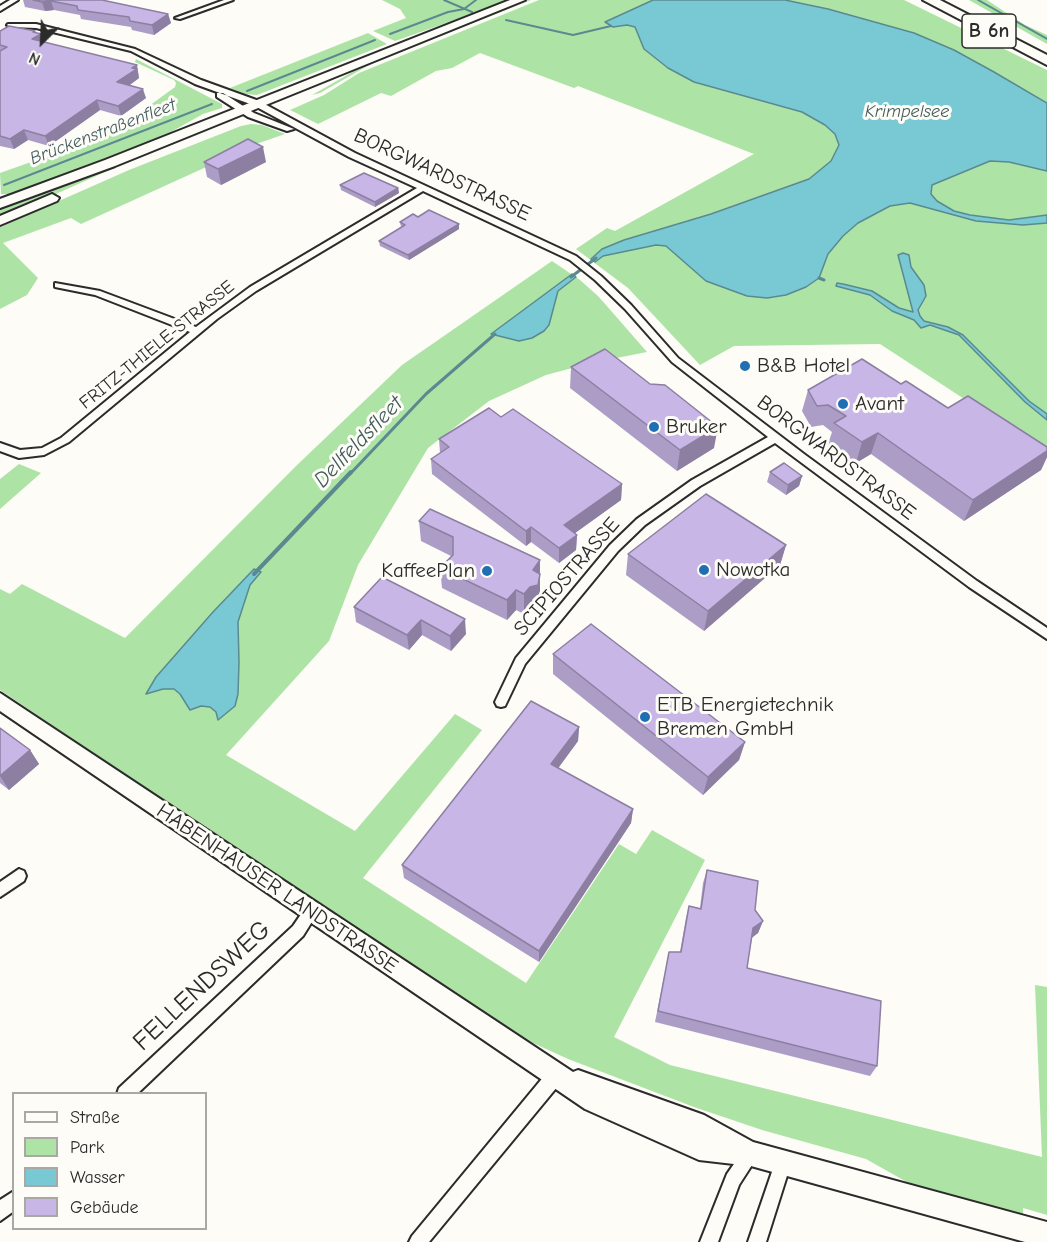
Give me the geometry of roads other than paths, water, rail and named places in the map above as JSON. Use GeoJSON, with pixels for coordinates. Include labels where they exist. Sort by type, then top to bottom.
{"type":"FeatureCollection","features":[{"type":"Feature","properties":{"kind":"highway"},"geometry":{"type":"LineString","coordinates":[[913,0],[983,34],[1041,54]]}},
{"type":"Feature","properties":{"kind":"highway","name":"B 6n"},"geometry":{"type":"LineString","coordinates":[[930,0],[1041,54]]}},
{"type":"Feature","properties":{"kind":"highway","name":"B 6n"},"geometry":{"type":"LineString","coordinates":[[945,0],[1041,54]]}},
{"type":"Feature","properties":{"kind":"highway"},"geometry":{"type":"LineString","coordinates":[[977,9],[1022,35],[1041,54]]}},
{"type":"Feature","properties":{"kind":"main road"},"geometry":{"type":"LineString","coordinates":[[2,202],[254,109],[297,97],[351,67],[520,0]]}},
{"type":"Feature","properties":{"kind":"main road"},"geometry":{"type":"LineString","coordinates":[[0,221],[254,109]]}},
{"type":"Feature","properties":{"kind":"street"},"geometry":{"type":"LineString","coordinates":[[0,9],[15,0]]}},
{"type":"Feature","properties":{"kind":"street"},"geometry":{"type":"LineString","coordinates":[[178,18],[230,0]]}},
{"type":"Feature","properties":{"kind":"street"},"geometry":{"type":"LineString","coordinates":[[10,25],[36,26],[126,48],[254,109]]}},
{"type":"Feature","properties":{"kind":"street"},"geometry":{"type":"LineString","coordinates":[[198,81],[254,109]]}},
{"type":"Feature","properties":{"kind":"street","name":"BORGWARDSTRASSE"},"geometry":{"type":"LineString","coordinates":[[254,109],[574,259],[628,307],[675,360],[775,438],[973,584],[1047,634]]}},
{"type":"Feature","properties":{"kind":"street","name":"BORGWARDSTRASSE"},"geometry":{"type":"LineString","coordinates":[[254,109],[332,144]]}},
{"type":"Feature","properties":{"kind":"street","name":"FRITZ-THIELE-STRASSE"},"geometry":{"type":"LineString","coordinates":[[0,447],[18,454],[44,451],[65,440],[197,331],[253,289],[423,188]]}},
{"type":"Feature","properties":{"kind":"street"},"geometry":{"type":"LineString","coordinates":[[58,285],[97,293],[197,331]]}},
{"type":"Feature","properties":{"kind":"street","name":"SCIPIOSTRASSE"},"geometry":{"type":"LineString","coordinates":[[501,702],[520,661],[614,548],[634,528],[696,483],[775,438]]}},
{"type":"Feature","properties":{"kind":"street","name":"HABENHAUSER LANDSTRASSE"},"geometry":{"type":"LineString","coordinates":[[0,701],[594,1100],[699,1148],[751,1154],[1047,1235]]}},
{"type":"Feature","properties":{"kind":"street"},"geometry":{"type":"LineString","coordinates":[[0,890],[19,876]]}},
{"type":"Feature","properties":{"kind":"street","name":"FELLENDSWEG"},"geometry":{"type":"LineString","coordinates":[[127,1092],[298,930],[311,912]]}},
{"type":"Feature","properties":{"kind":"street"},"geometry":{"type":"LineString","coordinates":[[418,1242],[556,1075]]}},
{"type":"Feature","properties":{"kind":"street"},"geometry":{"type":"LineString","coordinates":[[709,1242],[733,1180],[751,1154]]}},
{"type":"Feature","properties":{"kind":"street"},"geometry":{"type":"LineString","coordinates":[[757,1242],[783,1163]]}},
{"type":"Feature","properties":{"kind":"street"},"geometry":{"type":"LineString","coordinates":[[0,1212],[12,1201]]}},
{"type":"Feature","properties":{"kind":"water","name":"Krimpelsee"},"geometry":{"type":"Polygon","coordinates":[[[653,0],[785,0],[828,9],[914,33],[954,50],[994,72],[1047,103],[1047,171],[1009,162],[990,161],[932,185],[931,194],[937,201],[954,211],[970,215],[1009,220],[1047,215],[1047,223],[1023,225],[976,221],[910,203],[890,206],[858,223],[843,236],[828,254],[819,278],[806,287],[786,295],[767,298],[747,296],[706,281],[666,246],[656,245],[603,256],[595,262],[591,259],[602,249],[624,240],[711,214],[809,179],[831,161],[839,145],[835,134],[825,125],[802,112],[694,82],[668,68],[644,49],[635,27],[627,25],[613,27],[605,22],[653,0]]]}},
{"type":"Feature","properties":{"kind":"water"},"geometry":{"type":"Polygon","coordinates":[[[903,253],[909,255],[911,267],[924,285],[926,296],[918,310],[924,321],[948,327],[963,335],[1029,401],[1047,414],[1047,420],[1025,402],[959,335],[930,325],[921,328],[914,320],[892,311],[870,295],[836,286],[837,283],[872,291],[899,308],[913,312],[898,255],[903,253]]]}},
{"type":"Feature","properties":{"kind":"water"},"geometry":{"type":"Polygon","coordinates":[[[572,274],[576,277],[558,291],[549,325],[544,331],[532,338],[519,341],[491,334],[572,274]]]}},
{"type":"Feature","properties":{"kind":"water"},"geometry":{"type":"Polygon","coordinates":[[[254,569],[261,572],[250,585],[238,622],[238,694],[235,706],[218,720],[216,712],[210,707],[201,706],[190,710],[174,689],[163,689],[146,694],[156,677],[254,569]]]}},
{"type":"Feature","properties":{"kind":"waterway"},"geometry":{"type":"LineString","coordinates":[[444,0],[464,9]]}},
{"type":"Feature","properties":{"kind":"waterway"},"geometry":{"type":"LineString","coordinates":[[464,9],[476,0]]}},
{"type":"Feature","properties":{"kind":"waterway"},"geometry":{"type":"LineString","coordinates":[[978,0],[1047,39]]}},
{"type":"Feature","properties":{"kind":"waterway","name":"Brückenstraßenfleet"},"geometry":{"type":"LineString","coordinates":[[390,34],[448,12],[464,9]]}},
{"type":"Feature","properties":{"kind":"waterway"},"geometry":{"type":"LineString","coordinates":[[464,9],[472,12]]}},
{"type":"Feature","properties":{"kind":"waterway"},"geometry":{"type":"LineString","coordinates":[[506,20],[573,35],[611,26]]}},
{"type":"Feature","properties":{"kind":"waterway","name":"Brückenstraßenfleet"},"geometry":{"type":"LineString","coordinates":[[247,91],[375,40]]}},
{"type":"Feature","properties":{"kind":"waterway","name":"Brückenstraßenfleet"},"geometry":{"type":"LineString","coordinates":[[4,185],[212,104]]}},
{"type":"Feature","properties":{"kind":"waterway","name":"Dellfeldsfleet"},"geometry":{"type":"LineString","coordinates":[[571,277],[596,258]]}},
{"type":"Feature","properties":{"kind":"waterway"},"geometry":{"type":"LineString","coordinates":[[819,278],[824,280]]}},
{"type":"Feature","properties":{"kind":"waterway","name":"Dellfeldsfleet"},"geometry":{"type":"LineString","coordinates":[[350,474],[426,394],[495,334]]}},
{"type":"Feature","properties":{"kind":"waterway","name":"Dellfeldsfleet"},"geometry":{"type":"LineString","coordinates":[[254,574],[351,472]]}},
{"type":"Feature","properties":{"kind":"place","name":"B&B Hotel"},"geometry":{"type":"Point","coordinates":[745,366]}},
{"type":"Feature","properties":{"kind":"place","name":"Avant"},"geometry":{"type":"Point","coordinates":[843,404]}},
{"type":"Feature","properties":{"kind":"place","name":"Bruker"},"geometry":{"type":"Point","coordinates":[654,427]}},
{"type":"Feature","properties":{"kind":"place","name":"Nowotka"},"geometry":{"type":"Point","coordinates":[704,570]}},
{"type":"Feature","properties":{"kind":"place","name":"KaffeePlan"},"geometry":{"type":"Point","coordinates":[487,571]}},
{"type":"Feature","properties":{"kind":"place","name":"ETB Energietechnik Bremen GmbH"},"geometry":{"type":"Point","coordinates":[645,717]}}]}
